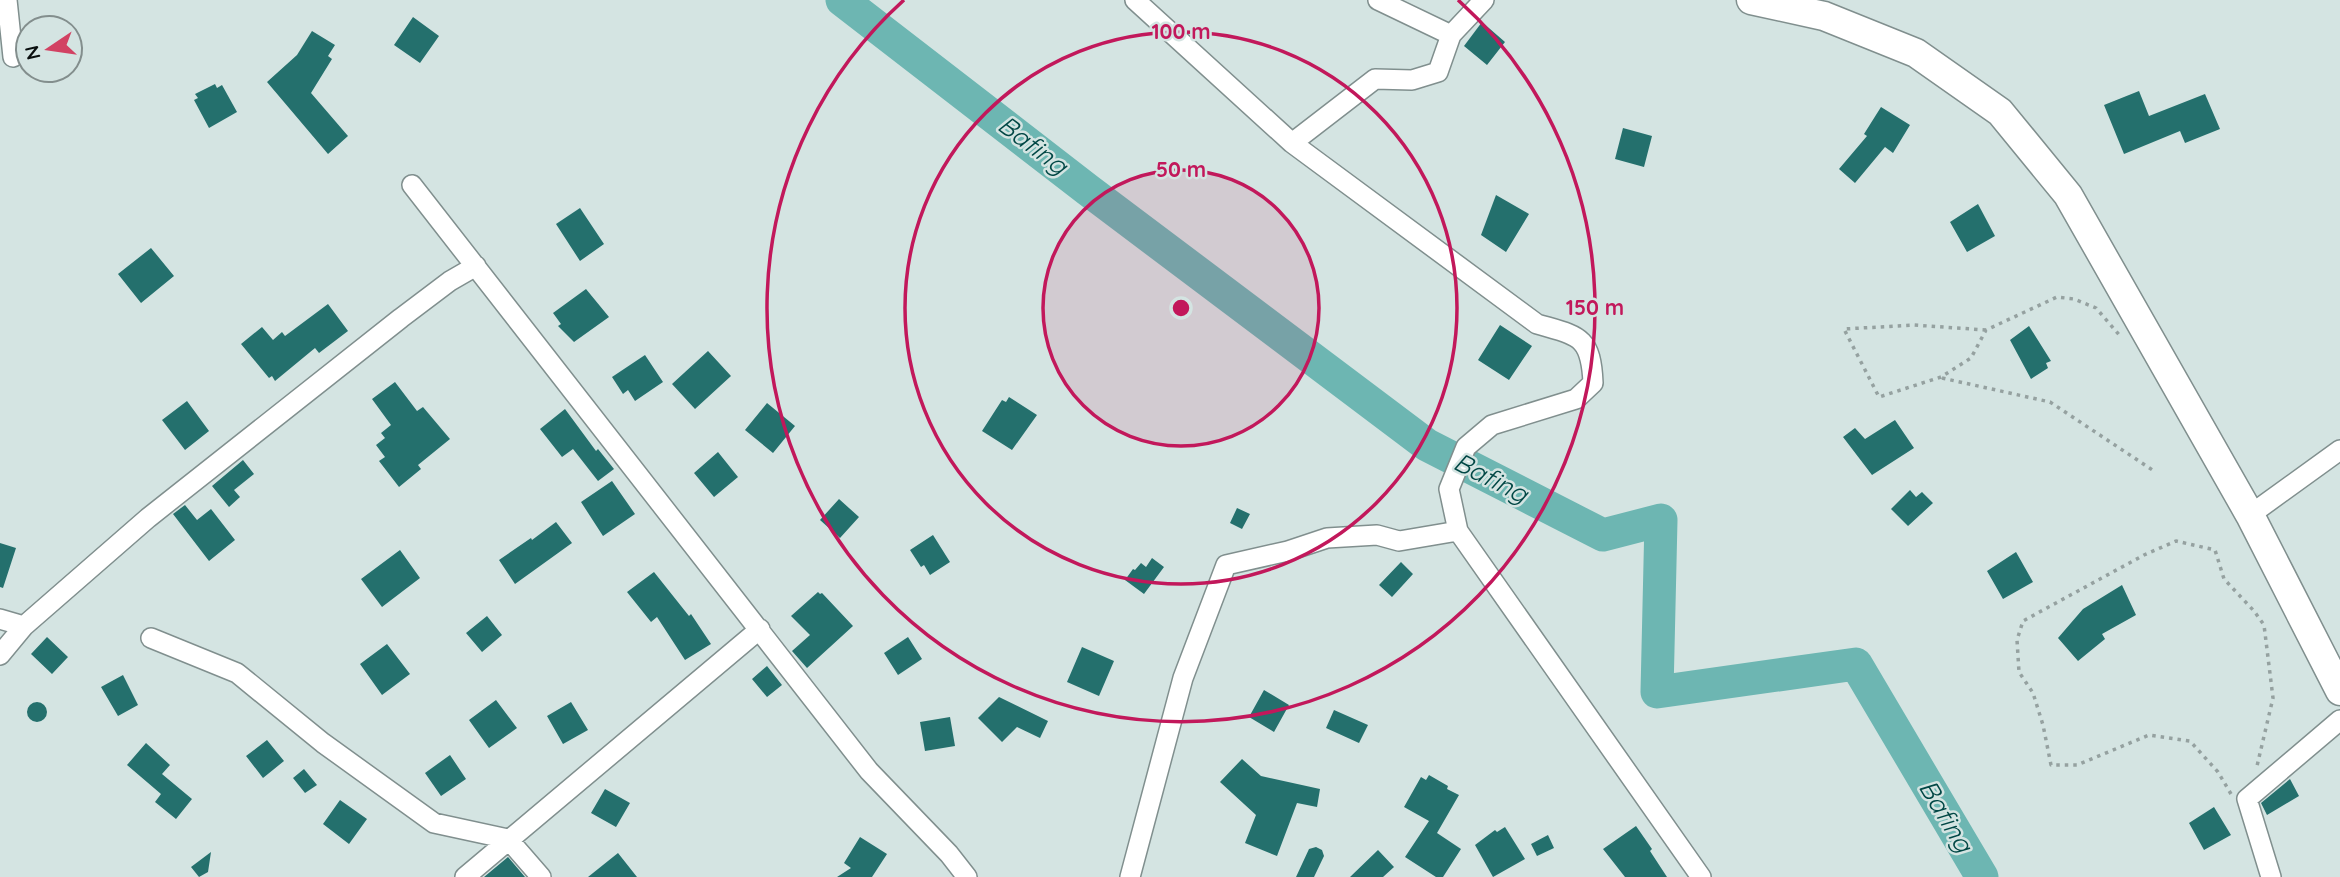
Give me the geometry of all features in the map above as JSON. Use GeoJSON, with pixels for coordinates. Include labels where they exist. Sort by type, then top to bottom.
{"type":"FeatureCollection","features":[{"type":"Feature","properties":{"kind":"main road"},"geometry":{"type":"LineString","coordinates":[[1751,0],[1824,16],[1916,53],[2000,112],[2068,195],[2250,515],[2340,691]]}},
{"type":"Feature","properties":{"kind":"street"},"geometry":{"type":"LineString","coordinates":[[7,0],[13,57]]}},
{"type":"Feature","properties":{"kind":"street"},"geometry":{"type":"LineString","coordinates":[[1135,0],[1292,143],[1537,324],[1577,336],[1592,356],[1593,383],[1576,399],[1492,425],[1466,447],[1448,489],[1458,531],[1702,877]]}},
{"type":"Feature","properties":{"kind":"street"},"geometry":{"type":"LineString","coordinates":[[1378,0],[1451,35]]}},
{"type":"Feature","properties":{"kind":"street"},"geometry":{"type":"LineString","coordinates":[[1292,143],[1375,79],[1412,80],[1438,72],[1451,35],[1484,0]]}},
{"type":"Feature","properties":{"kind":"street"},"geometry":{"type":"LineString","coordinates":[[412,185],[869,771],[949,854],[967,877]]}},
{"type":"Feature","properties":{"kind":"street"},"geometry":{"type":"LineString","coordinates":[[0,655],[24,626],[148,518],[401,318],[450,281],[476,266]]}},
{"type":"Feature","properties":{"kind":"street"},"geometry":{"type":"LineString","coordinates":[[2250,515],[2340,450]]}},
{"type":"Feature","properties":{"kind":"street"},"geometry":{"type":"LineString","coordinates":[[1130,877],[1183,678],[1226,565],[1288,551],[1327,538],[1377,535],[1399,541],[1458,531]]}},
{"type":"Feature","properties":{"kind":"street"},"geometry":{"type":"LineString","coordinates":[[0,619],[24,626]]}},
{"type":"Feature","properties":{"kind":"street"},"geometry":{"type":"LineString","coordinates":[[465,877],[760,629]]}},
{"type":"Feature","properties":{"kind":"street"},"geometry":{"type":"LineString","coordinates":[[151,638],[237,673],[323,743],[434,823],[508,839],[541,877]]}},
{"type":"Feature","properties":{"kind":"street"},"geometry":{"type":"LineString","coordinates":[[2271,877],[2241,801],[2340,720]]}},
{"type":"Feature","properties":{"kind":"path"},"geometry":{"type":"LineString","coordinates":[[1986,330],[1971,358],[1941,377],[1879,397],[1844,329],[1914,325],[1986,330],[2057,297],[2074,299],[2096,308],[2122,339]]}},
{"type":"Feature","properties":{"kind":"path"},"geometry":{"type":"LineString","coordinates":[[1941,377],[2050,402],[2154,471]]}},
{"type":"Feature","properties":{"kind":"path"},"geometry":{"type":"LineString","coordinates":[[2176,541],[2216,550],[2224,579],[2264,625],[2273,698],[2252,786],[2241,801],[2190,741],[2149,735],[2077,765],[2051,765],[2033,693],[2019,672],[2017,640],[2023,621],[2144,555],[2176,541]]}},
{"type":"Feature","properties":{"kind":"building"},"geometry":{"type":"Polygon","coordinates":[[[413,17],[439,36],[420,63],[394,45],[413,17]]]}},
{"type":"Feature","properties":{"kind":"building"},"geometry":{"type":"Polygon","coordinates":[[[1482,22],[1505,42],[1487,65],[1464,46],[1482,22]]]}},
{"type":"Feature","properties":{"kind":"building"},"geometry":{"type":"Polygon","coordinates":[[[312,31],[335,45],[328,56],[332,59],[311,93],[348,136],[328,154],[267,82],[297,55],[312,31]]]}},
{"type":"Feature","properties":{"kind":"building"},"geometry":{"type":"Polygon","coordinates":[[[215,84],[217,88],[222,85],[237,112],[209,128],[194,100],[198,98],[195,94],[215,84]]]}},
{"type":"Feature","properties":{"kind":"building"},"geometry":{"type":"Polygon","coordinates":[[[2139,91],[2149,116],[2205,94],[2220,129],[2185,143],[2180,131],[2124,154],[2104,105],[2139,91]]]}},
{"type":"Feature","properties":{"kind":"building"},"geometry":{"type":"Polygon","coordinates":[[[1881,107],[1910,125],[1893,153],[1885,147],[1855,183],[1839,169],[1867,136],[1864,134],[1881,107]]]}},
{"type":"Feature","properties":{"kind":"building"},"geometry":{"type":"Polygon","coordinates":[[[1623,128],[1652,136],[1644,167],[1615,159],[1623,128]]]}},
{"type":"Feature","properties":{"kind":"building"},"geometry":{"type":"Polygon","coordinates":[[[1496,195],[1529,214],[1506,252],[1481,235],[1496,195]]]}},
{"type":"Feature","properties":{"kind":"building"},"geometry":{"type":"Polygon","coordinates":[[[1978,204],[1995,236],[1967,252],[1950,222],[1978,204]]]}},
{"type":"Feature","properties":{"kind":"building"},"geometry":{"type":"Polygon","coordinates":[[[580,208],[604,244],[580,261],[556,224],[580,208]]]}},
{"type":"Feature","properties":{"kind":"building"},"geometry":{"type":"Polygon","coordinates":[[[151,248],[174,276],[141,303],[118,274],[151,248]]]}},
{"type":"Feature","properties":{"kind":"building"},"geometry":{"type":"Polygon","coordinates":[[[586,289],[609,317],[574,342],[558,326],[561,324],[553,313],[586,289]]]}},
{"type":"Feature","properties":{"kind":"building"},"geometry":{"type":"Polygon","coordinates":[[[328,304],[348,331],[319,353],[315,348],[275,381],[272,376],[269,378],[241,344],[262,327],[273,340],[282,332],[285,336],[328,304]]]}},
{"type":"Feature","properties":{"kind":"building"},"geometry":{"type":"Polygon","coordinates":[[[1500,325],[1532,346],[1509,380],[1478,360],[1500,325]]]}},
{"type":"Feature","properties":{"kind":"building"},"geometry":{"type":"Polygon","coordinates":[[[2029,326],[2051,361],[2046,363],[2048,368],[2031,379],[2010,340],[2029,326]]]}},
{"type":"Feature","properties":{"kind":"building"},"geometry":{"type":"Polygon","coordinates":[[[708,351],[731,376],[695,409],[672,384],[708,351]]]}},
{"type":"Feature","properties":{"kind":"building"},"geometry":{"type":"Polygon","coordinates":[[[645,355],[663,382],[635,401],[628,390],[623,394],[612,377],[645,355]]]}},
{"type":"Feature","properties":{"kind":"building"},"geometry":{"type":"Polygon","coordinates":[[[395,382],[417,411],[423,407],[450,439],[418,465],[421,469],[399,487],[379,461],[385,457],[376,445],[385,438],[381,433],[391,425],[372,399],[395,382]]]}},
{"type":"Feature","properties":{"kind":"building"},"geometry":{"type":"Polygon","coordinates":[[[1009,397],[1037,415],[1012,450],[982,431],[1002,400],[1006,402],[1009,397]]]}},
{"type":"Feature","properties":{"kind":"building"},"geometry":{"type":"Polygon","coordinates":[[[187,401],[209,431],[185,450],[162,420],[187,401]]]}},
{"type":"Feature","properties":{"kind":"building"},"geometry":{"type":"Polygon","coordinates":[[[767,403],[795,426],[773,453],[745,430],[767,403]]]}},
{"type":"Feature","properties":{"kind":"building"},"geometry":{"type":"Polygon","coordinates":[[[565,409],[596,451],[598,449],[614,469],[598,481],[573,449],[562,457],[540,429],[565,409]]]}},
{"type":"Feature","properties":{"kind":"building"},"geometry":{"type":"Polygon","coordinates":[[[1895,420],[1914,448],[1872,475],[1843,437],[1855,428],[1865,439],[1895,420]]]}},
{"type":"Feature","properties":{"kind":"building"},"geometry":{"type":"Polygon","coordinates":[[[718,452],[738,477],[714,497],[694,473],[718,452]]]}},
{"type":"Feature","properties":{"kind":"building"},"geometry":{"type":"Polygon","coordinates":[[[243,460],[254,474],[234,490],[240,497],[229,507],[212,486],[243,460]]]}},
{"type":"Feature","properties":{"kind":"building"},"geometry":{"type":"Polygon","coordinates":[[[612,481],[635,514],[603,536],[581,502],[612,481]]]}},
{"type":"Feature","properties":{"kind":"building"},"geometry":{"type":"Polygon","coordinates":[[[1910,490],[1916,497],[1922,492],[1933,503],[1908,526],[1891,509],[1910,490]]]}},
{"type":"Feature","properties":{"kind":"building"},"geometry":{"type":"Polygon","coordinates":[[[839,499],[859,517],[840,538],[820,520],[839,499]]]}},
{"type":"Feature","properties":{"kind":"building"},"geometry":{"type":"Polygon","coordinates":[[[185,505],[197,520],[211,509],[235,540],[209,561],[173,514],[185,505]]]}},
{"type":"Feature","properties":{"kind":"building"},"geometry":{"type":"Polygon","coordinates":[[[1237,508],[1250,514],[1242,529],[1230,523],[1237,508]]]}},
{"type":"Feature","properties":{"kind":"building"},"geometry":{"type":"Polygon","coordinates":[[[556,522],[572,543],[515,584],[499,560],[556,522]]]}},
{"type":"Feature","properties":{"kind":"building"},"geometry":{"type":"Polygon","coordinates":[[[933,535],[950,562],[930,575],[910,550],[933,535]]]}},
{"type":"Feature","properties":{"kind":"building"},"geometry":{"type":"Polygon","coordinates":[[[0,543],[16,548],[3,588],[0,587],[0,543]]]}},
{"type":"Feature","properties":{"kind":"building"},"geometry":{"type":"Polygon","coordinates":[[[400,550],[420,578],[382,607],[361,579],[400,550]]]}},
{"type":"Feature","properties":{"kind":"building"},"geometry":{"type":"Polygon","coordinates":[[[2016,552],[2033,582],[2003,599],[1987,571],[2016,552]]]}},
{"type":"Feature","properties":{"kind":"building"},"geometry":{"type":"Polygon","coordinates":[[[1152,558],[1164,567],[1144,594],[1125,580],[1133,569],[1141,563],[1146,567],[1152,558]]]}},
{"type":"Feature","properties":{"kind":"building"},"geometry":{"type":"Polygon","coordinates":[[[1401,562],[1413,574],[1392,597],[1379,585],[1401,562]]]}},
{"type":"Feature","properties":{"kind":"building"},"geometry":{"type":"Polygon","coordinates":[[[654,572],[689,616],[691,614],[711,644],[685,660],[657,617],[651,622],[627,592],[654,572]]]}},
{"type":"Feature","properties":{"kind":"building"},"geometry":{"type":"Polygon","coordinates":[[[2122,585],[2136,615],[2102,634],[2105,639],[2078,661],[2058,638],[2083,609],[2122,585]]]}},
{"type":"Feature","properties":{"kind":"building"},"geometry":{"type":"Polygon","coordinates":[[[818,592],[853,626],[807,668],[792,651],[810,635],[791,616],[818,592]]]}},
{"type":"Feature","properties":{"kind":"building"},"geometry":{"type":"Polygon","coordinates":[[[487,616],[502,635],[482,652],[466,633],[487,616]]]}},
{"type":"Feature","properties":{"kind":"building"},"geometry":{"type":"Polygon","coordinates":[[[47,637],[68,657],[52,674],[31,654],[47,637]]]}},
{"type":"Feature","properties":{"kind":"building"},"geometry":{"type":"Polygon","coordinates":[[[908,637],[922,659],[898,675],[884,653],[908,637]]]}},
{"type":"Feature","properties":{"kind":"building"},"geometry":{"type":"Polygon","coordinates":[[[387,644],[410,674],[382,695],[360,664],[387,644]]]}},
{"type":"Feature","properties":{"kind":"building"},"geometry":{"type":"Polygon","coordinates":[[[1082,647],[1114,661],[1099,696],[1067,682],[1082,647]]]}},
{"type":"Feature","properties":{"kind":"building"},"geometry":{"type":"Polygon","coordinates":[[[767,666],[782,685],[767,697],[752,679],[767,666]]]}},
{"type":"Feature","properties":{"kind":"building"},"geometry":{"type":"Polygon","coordinates":[[[123,675],[138,705],[118,716],[101,687],[123,675]]]}},
{"type":"Feature","properties":{"kind":"building"},"geometry":{"type":"Polygon","coordinates":[[[1264,690],[1289,705],[1274,732],[1249,717],[1264,690]]]}},
{"type":"Feature","properties":{"kind":"building"},"geometry":{"type":"Polygon","coordinates":[[[999,697],[1048,721],[1040,738],[1017,727],[1002,742],[978,718],[999,697]]]}},
{"type":"Feature","properties":{"kind":"building"},"geometry":{"type":"Polygon","coordinates":[[[496,700],[517,728],[489,748],[469,720],[496,700]]]}},
{"type":"Feature","properties":{"kind":"building"},"geometry":{"type":"Polygon","coordinates":[[[33,702],[41,702],[47,712],[41,722],[33,722],[27,716],[27,708],[33,702]]]}},
{"type":"Feature","properties":{"kind":"building"},"geometry":{"type":"Polygon","coordinates":[[[571,702],[588,730],[563,744],[547,716],[571,702]]]}},
{"type":"Feature","properties":{"kind":"building"},"geometry":{"type":"Polygon","coordinates":[[[1334,710],[1368,725],[1359,743],[1326,728],[1334,710]]]}},
{"type":"Feature","properties":{"kind":"building"},"geometry":{"type":"Polygon","coordinates":[[[950,717],[955,746],[925,751],[920,722],[950,717]]]}},
{"type":"Feature","properties":{"kind":"building"},"geometry":{"type":"Polygon","coordinates":[[[267,740],[284,761],[263,778],[246,756],[267,740]]]}},
{"type":"Feature","properties":{"kind":"building"},"geometry":{"type":"Polygon","coordinates":[[[146,743],[170,765],[162,774],[192,799],[176,819],[155,802],[161,794],[127,765],[146,743]]]}},
{"type":"Feature","properties":{"kind":"building"},"geometry":{"type":"Polygon","coordinates":[[[450,755],[466,779],[441,796],[425,773],[450,755]]]}},
{"type":"Feature","properties":{"kind":"building"},"geometry":{"type":"Polygon","coordinates":[[[1242,759],[1261,776],[1320,789],[1317,807],[1297,803],[1277,856],[1245,843],[1256,815],[1220,782],[1242,759]]]}},
{"type":"Feature","properties":{"kind":"building"},"geometry":{"type":"Polygon","coordinates":[[[304,769],[317,785],[305,793],[293,778],[304,769]]]}},
{"type":"Feature","properties":{"kind":"building"},"geometry":{"type":"Polygon","coordinates":[[[1429,775],[1459,795],[1437,833],[1461,849],[1443,877],[1436,877],[1405,857],[1429,821],[1404,807],[1421,777],[1426,780],[1429,775]]]}},
{"type":"Feature","properties":{"kind":"building"},"geometry":{"type":"Polygon","coordinates":[[[2290,779],[2299,796],[2267,815],[2261,803],[2290,779]]]}},
{"type":"Feature","properties":{"kind":"building"},"geometry":{"type":"Polygon","coordinates":[[[605,789],[630,803],[616,827],[591,813],[605,789]]]}},
{"type":"Feature","properties":{"kind":"building"},"geometry":{"type":"Polygon","coordinates":[[[340,800],[367,819],[349,844],[323,824],[340,800]]]}},
{"type":"Feature","properties":{"kind":"building"},"geometry":{"type":"Polygon","coordinates":[[[2214,807],[2231,835],[2204,850],[2189,823],[2214,807]]]}},
{"type":"Feature","properties":{"kind":"building"},"geometry":{"type":"Polygon","coordinates":[[[1636,826],[1667,877],[1625,877],[1603,849],[1636,826]]]}},
{"type":"Feature","properties":{"kind":"building"},"geometry":{"type":"Polygon","coordinates":[[[1505,827],[1525,859],[1493,877],[1475,845],[1495,830],[1497,832],[1505,827]]]}},
{"type":"Feature","properties":{"kind":"building"},"geometry":{"type":"Polygon","coordinates":[[[1548,835],[1554,848],[1537,856],[1531,844],[1548,835]]]}},
{"type":"Feature","properties":{"kind":"building"},"geometry":{"type":"Polygon","coordinates":[[[860,837],[887,854],[872,877],[837,877],[851,868],[844,863],[860,837]]]}},
{"type":"Feature","properties":{"kind":"building"},"geometry":{"type":"Polygon","coordinates":[[[1316,847],[1322,850],[1324,856],[1314,877],[1296,877],[1309,849],[1316,847]]]}},
{"type":"Feature","properties":{"kind":"building"},"geometry":{"type":"Polygon","coordinates":[[[1378,850],[1394,867],[1383,877],[1350,877],[1378,850]]]}},
{"type":"Feature","properties":{"kind":"building"},"geometry":{"type":"Polygon","coordinates":[[[211,852],[208,872],[199,877],[191,867],[211,852]]]}},
{"type":"Feature","properties":{"kind":"building"},"geometry":{"type":"Polygon","coordinates":[[[618,853],[637,877],[588,877],[618,853]]]}},
{"type":"Feature","properties":{"kind":"building"},"geometry":{"type":"Polygon","coordinates":[[[508,857],[525,877],[484,877],[508,857]]]}},
{"type":"Feature","properties":{"kind":"waterway","name":"Bafing"},"geometry":{"type":"LineString","coordinates":[[842,0],[1088,190],[1427,445],[1603,535],[1661,520],[1657,692],[1856,664],[1982,877]]}}]}
